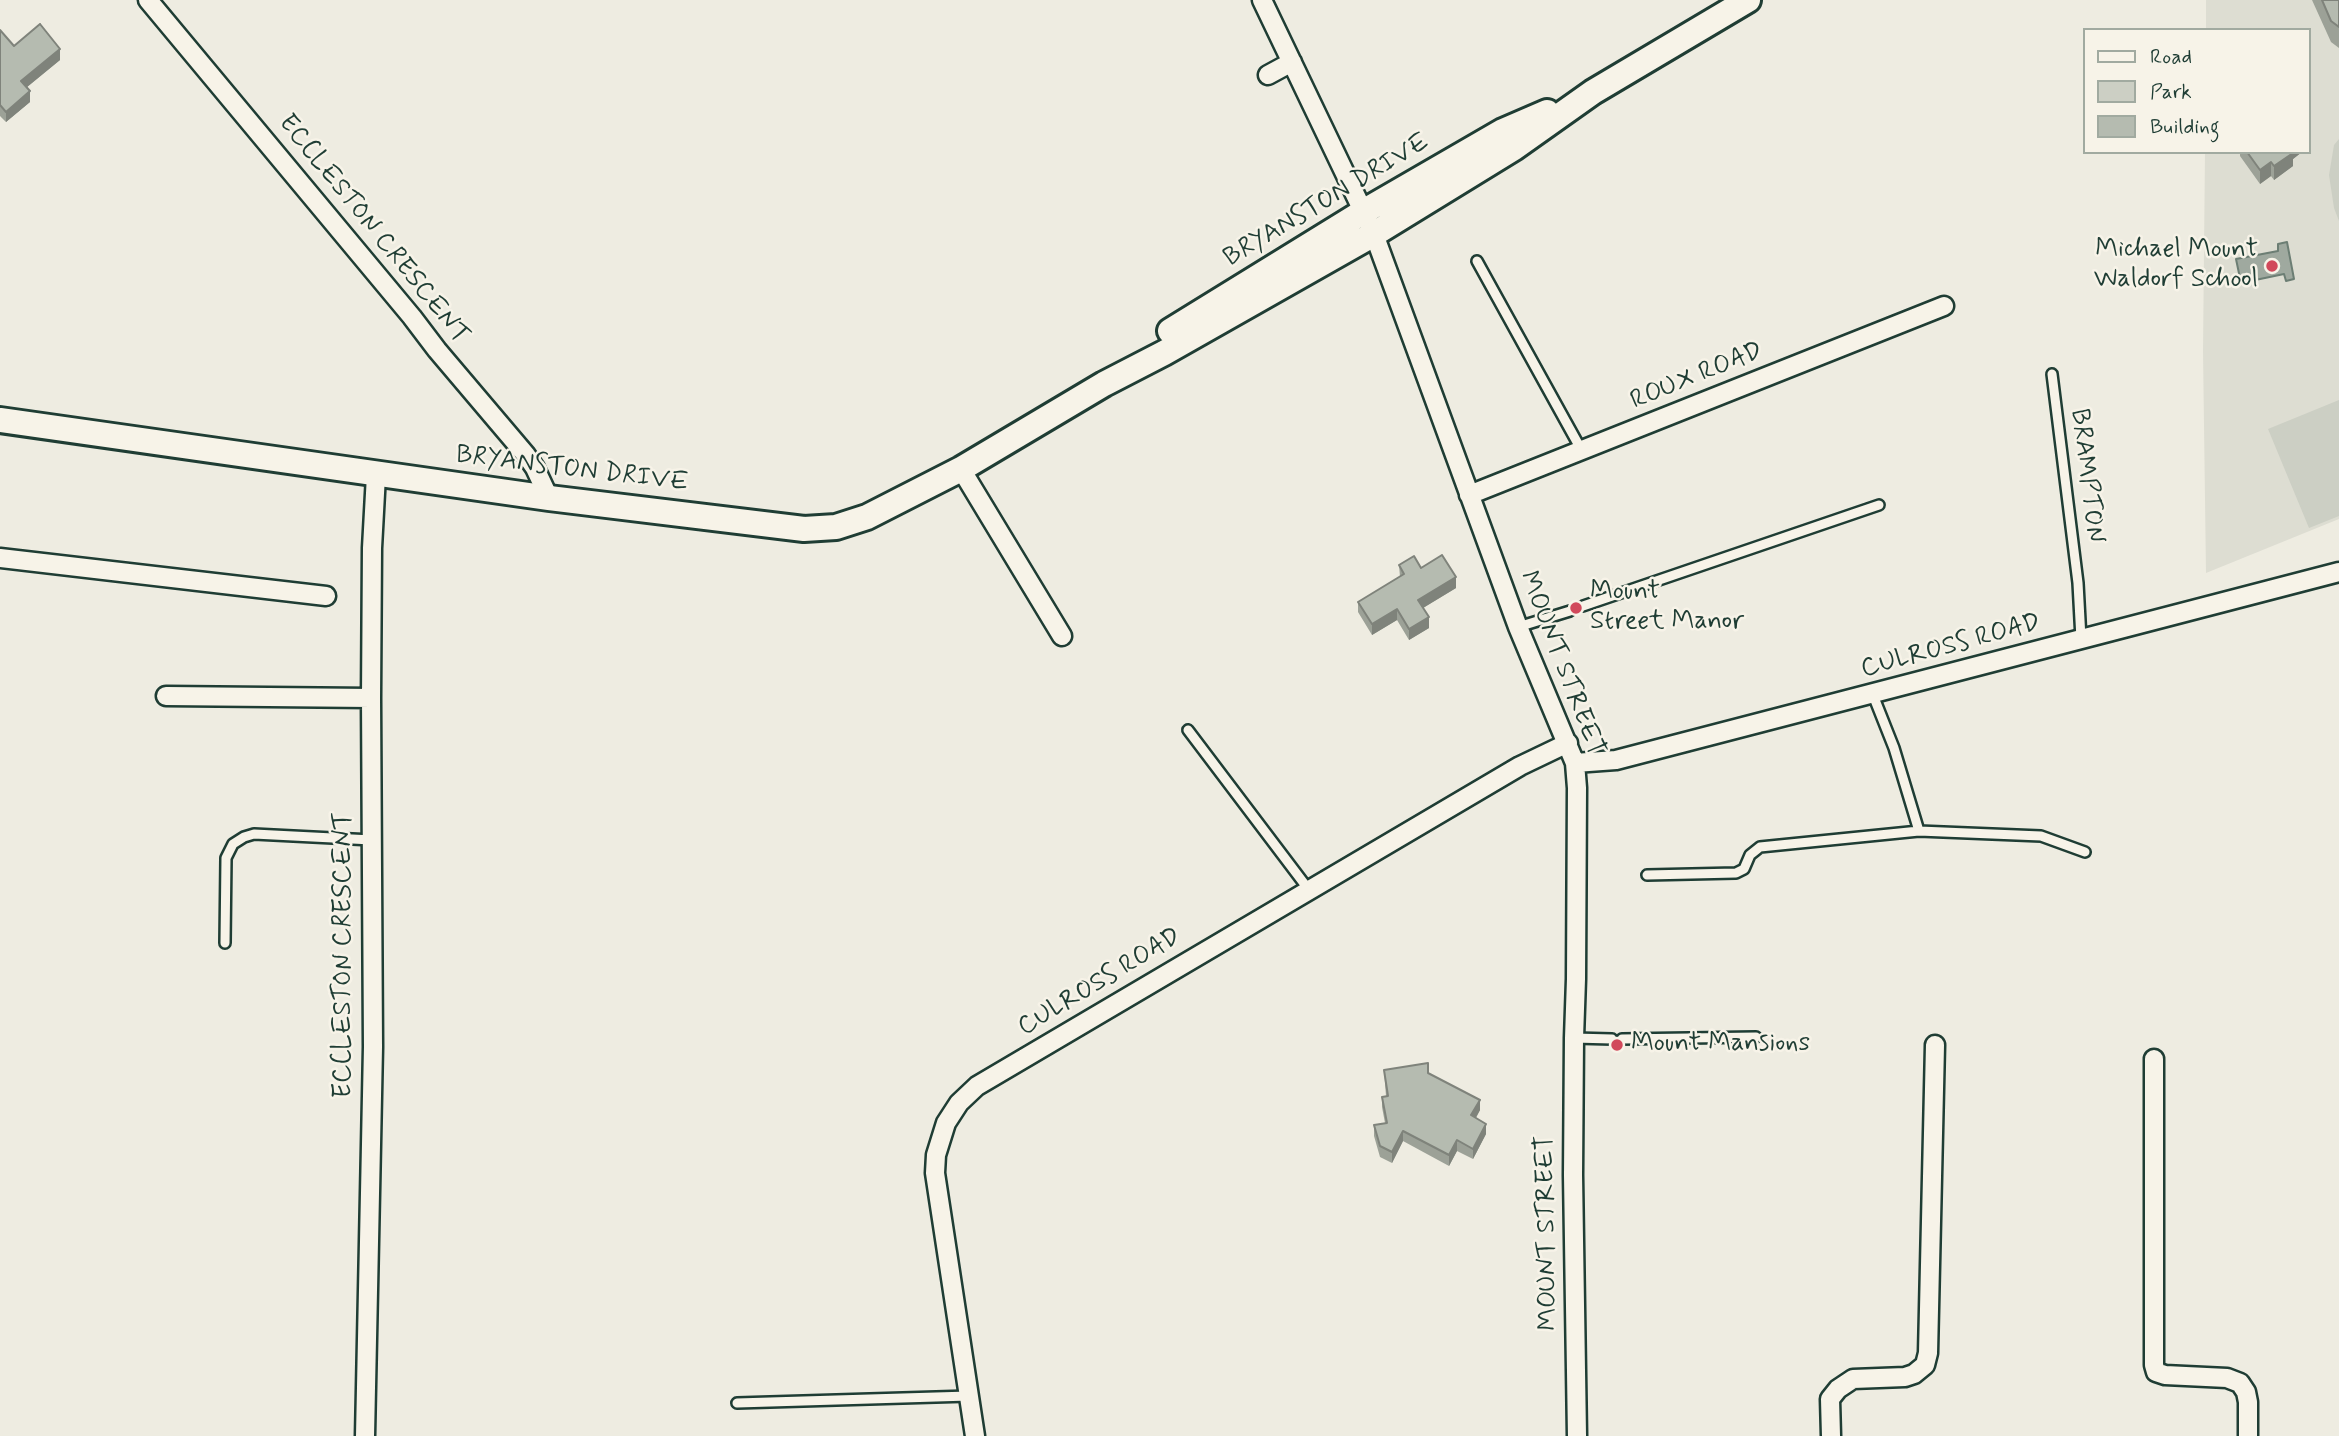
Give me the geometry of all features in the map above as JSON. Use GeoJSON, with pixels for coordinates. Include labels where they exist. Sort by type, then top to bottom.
{"type":"FeatureCollection","features":[{"type":"Feature","properties":{"kind":"main road","name":"BRYANSTON DRIVE"},"geometry":{"type":"LineString","coordinates":[[0,420],[549,498],[804,529],[836,527],[867,517],[961,469],[1104,384],[1156,340],[1369,223],[1514,148],[1593,92],[1748,0]]}},
{"type":"Feature","properties":{"kind":"street","name":"ECCLESTON CRESCENT"},"geometry":{"type":"LineString","coordinates":[[148,0],[526,455],[549,498]]}},
{"type":"Feature","properties":{"kind":"street","name":"MOUNT STREET"},"geometry":{"type":"LineString","coordinates":[[1262,0],[1369,223],[1518,626],[1575,763],[1577,951],[1573,1175],[1577,1436]]}},
{"type":"Feature","properties":{"kind":"street"},"geometry":{"type":"LineString","coordinates":[[1268,75],[1292,62]]}},
{"type":"Feature","properties":{"kind":"street","name":"ROUX ROAD"},"geometry":{"type":"LineString","coordinates":[[1469,495],[1944,306]]}},
{"type":"Feature","properties":{"kind":"street"},"geometry":{"type":"LineString","coordinates":[[961,469],[1062,636]]}},
{"type":"Feature","properties":{"kind":"street","name":"ECCLESTON CRESCENT"},"geometry":{"type":"LineString","coordinates":[[365,1436],[373,1047],[371,698],[372,548],[376,475]]}},
{"type":"Feature","properties":{"kind":"street"},"geometry":{"type":"LineString","coordinates":[[0,558],[326,596]]}},
{"type":"Feature","properties":{"kind":"street","name":"CULROSS ROAD"},"geometry":{"type":"LineString","coordinates":[[1575,763],[1616,760],[2339,572]]}},
{"type":"Feature","properties":{"kind":"street"},"geometry":{"type":"LineString","coordinates":[[166,696],[371,698]]}},
{"type":"Feature","properties":{"kind":"street","name":"CULROSS ROAD"},"geometry":{"type":"LineString","coordinates":[[975,1436],[935,1173],[936,1155],[946,1123],[959,1103],[976,1086],[1520,766],[1568,743]]}},
{"type":"Feature","properties":{"kind":"street"},"geometry":{"type":"LineString","coordinates":[[1831,1436],[1830,1399],[1838,1389],[1853,1379],[1905,1377],[1925,1366],[1928,1353],[1935,1045]]}},
{"type":"Feature","properties":{"kind":"street"},"geometry":{"type":"LineString","coordinates":[[2154,1059],[2154,1365],[2157,1372],[2165,1375],[2227,1378],[2240,1382],[2248,1402],[2248,1436]]}},
{"type":"Feature","properties":{"kind":"lane"},"geometry":{"type":"LineString","coordinates":[[1477,261],[1582,451]]}},
{"type":"Feature","properties":{"kind":"lane","name":"BRAMPTON"},"geometry":{"type":"LineString","coordinates":[[2052,374],[2078,583],[2081,639]]}},
{"type":"Feature","properties":{"kind":"lane"},"geometry":{"type":"LineString","coordinates":[[1583,606],[1879,505]]}},
{"type":"Feature","properties":{"kind":"lane"},"geometry":{"type":"LineString","coordinates":[[1518,626],[1570,611]]}},
{"type":"Feature","properties":{"kind":"lane"},"geometry":{"type":"LineString","coordinates":[[1872,695],[1894,748],[1919,831]]}},
{"type":"Feature","properties":{"kind":"lane"},"geometry":{"type":"LineString","coordinates":[[1188,730],[1309,890]]}},
{"type":"Feature","properties":{"kind":"lane"},"geometry":{"type":"LineString","coordinates":[[1647,875],[1736,873],[1744,869],[1750,855],[1760,847],[1919,831],[2041,836],[2085,852]]}},
{"type":"Feature","properties":{"kind":"lane"},"geometry":{"type":"LineString","coordinates":[[225,943],[226,858],[233,844],[254,834],[372,840]]}},
{"type":"Feature","properties":{"kind":"lane"},"geometry":{"type":"LineString","coordinates":[[1574,1038],[1756,1037]]}},
{"type":"Feature","properties":{"kind":"lane"},"geometry":{"type":"LineString","coordinates":[[737,1403],[969,1396]]}},
{"type":"Feature","properties":{"kind":"shaded area","name":"Michael Mount Waldorf School"},"geometry":{"type":"Polygon","coordinates":[[[2206,0],[2339,0],[2339,519],[2206,573],[2203,351],[2205,154],[2311,154],[2311,28],[2206,28],[2206,0]]]}},
{"type":"Feature","properties":{"kind":"shaded area"},"geometry":{"type":"Polygon","coordinates":[[[2287,242],[2294,279],[2286,281],[2284,274],[2241,283],[2236,259],[2278,251],[2278,244],[2287,242]]]}},
{"type":"Feature","properties":{"kind":"green space"},"geometry":{"type":"Polygon","coordinates":[[[2339,139],[2339,221],[2334,208],[2329,175],[2334,145],[2339,139]]]}},
{"type":"Feature","properties":{"kind":"green space"},"geometry":{"type":"Polygon","coordinates":[[[2339,400],[2339,516],[2309,528],[2268,429],[2339,400]]]}},
{"type":"Feature","properties":{"kind":"building"},"geometry":{"type":"Polygon","coordinates":[[[2322,0],[2339,0],[2339,27],[2331,21],[2322,0]]]}},
{"type":"Feature","properties":{"kind":"building"},"geometry":{"type":"Polygon","coordinates":[[[40,24],[60,49],[21,81],[30,91],[6,112],[0,105],[0,30],[14,46],[40,24]]]}},
{"type":"Feature","properties":{"kind":"building"},"geometry":{"type":"Polygon","coordinates":[[[2248,154],[2292,154],[2274,166],[2271,162],[2260,170],[2248,154]]]}},
{"type":"Feature","properties":{"kind":"building"},"geometry":{"type":"Polygon","coordinates":[[[1442,555],[1456,577],[1418,600],[1429,617],[1409,629],[1397,609],[1372,624],[1358,602],[1404,574],[1399,565],[1414,556],[1421,568],[1442,555]]]}},
{"type":"Feature","properties":{"kind":"building"},"geometry":{"type":"Polygon","coordinates":[[[1428,1063],[1428,1073],[1480,1100],[1471,1115],[1486,1124],[1473,1149],[1457,1140],[1449,1155],[1403,1131],[1392,1152],[1380,1146],[1374,1125],[1387,1123],[1382,1097],[1388,1096],[1384,1070],[1428,1063]]]}},
{"type":"Feature","properties":{"kind":"place","name":"Michael Mount Waldorf School"},"geometry":{"type":"Point","coordinates":[2272,266]}},
{"type":"Feature","properties":{"kind":"place","name":"Mount Street Manor"},"geometry":{"type":"Point","coordinates":[1576,608]}},
{"type":"Feature","properties":{"kind":"place","name":"Mount Mansions"},"geometry":{"type":"Point","coordinates":[1617,1045]}}]}
